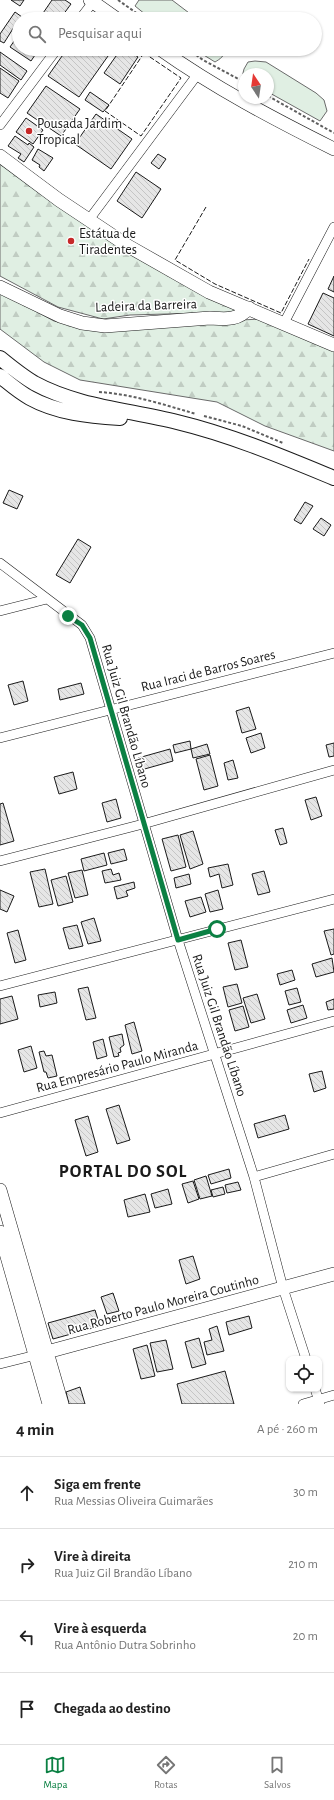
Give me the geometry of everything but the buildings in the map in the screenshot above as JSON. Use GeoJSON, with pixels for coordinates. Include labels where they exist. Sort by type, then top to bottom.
{"type":"FeatureCollection","features":[{"type":"Feature","properties":{"kind":"main road"},"geometry":{"type":"LineString","coordinates":[[91,1],[107,12]]}},
{"type":"Feature","properties":{"kind":"main road"},"geometry":{"type":"LineString","coordinates":[[170,56],[197,74],[271,117],[334,149]]}},
{"type":"Feature","properties":{"kind":"main road"},"geometry":{"type":"LineString","coordinates":[[0,156],[88,220],[128,246],[209,292],[334,345]]}},
{"type":"Feature","properties":{"kind":"main road","name":"Ladeira da Barreira"},"geometry":{"type":"LineString","coordinates":[[0,287],[60,316],[82,323],[105,326],[210,318],[226,319],[241,316],[249,308]]}},
{"type":"Feature","properties":{"kind":"main road"},"geometry":{"type":"LineString","coordinates":[[0,358],[36,384],[64,396],[105,407],[188,425],[249,444],[334,478]]}},
{"type":"Feature","properties":{"kind":"main road"},"geometry":{"type":"LineString","coordinates":[[0,376],[29,398],[61,410],[99,416],[188,425]]}},
{"type":"Feature","properties":{"kind":"main road"},"geometry":{"type":"LineString","coordinates":[[0,1190],[41,1354],[49,1404]]}},
{"type":"Feature","properties":{"kind":"main road"},"geometry":{"type":"LineString","coordinates":[[0,1232],[41,1354],[62,1404]]}},
{"type":"Feature","properties":{"kind":"main road","name":"Rua Roberto Paulo Moreira Coutinho"},"geometry":{"type":"LineString","coordinates":[[41,1354],[334,1274]]}},
{"type":"Feature","properties":{"kind":"street"},"geometry":{"type":"LineString","coordinates":[[84,12],[91,1]]}},
{"type":"Feature","properties":{"kind":"street"},"geometry":{"type":"LineString","coordinates":[[0,125],[53,56]]}},
{"type":"Feature","properties":{"kind":"street"},"geometry":{"type":"LineString","coordinates":[[88,220],[197,74]]}},
{"type":"Feature","properties":{"kind":"street"},"geometry":{"type":"LineString","coordinates":[[284,323],[334,227]]}},
{"type":"Feature","properties":{"kind":"street"},"geometry":{"type":"LineString","coordinates":[[0,564],[46,599]]}},
{"type":"Feature","properties":{"kind":"street"},"geometry":{"type":"LineString","coordinates":[[0,611],[46,599]]}},
{"type":"Feature","properties":{"kind":"street","name":"Rua Juiz Gil Brandão Líbano"},"geometry":{"type":"LineString","coordinates":[[46,599],[82,625],[87,631],[100,670],[110,710],[178,940],[254,1177],[283,1288],[305,1356]]}},
{"type":"Feature","properties":{"kind":"street","name":"Rua Iraci de Barros Soares"},"geometry":{"type":"LineString","coordinates":[[0,738],[332,654]]}},
{"type":"Feature","properties":{"kind":"street"},"geometry":{"type":"LineString","coordinates":[[0,861],[143,824],[334,770]]}},
{"type":"Feature","properties":{"kind":"street"},"geometry":{"type":"LineString","coordinates":[[0,986],[102,958],[178,940],[334,899]]}},
{"type":"Feature","properties":{"kind":"street","name":"Rua Empresário Paulo Miranda"},"geometry":{"type":"LineString","coordinates":[[0,1113],[334,1021]]}},
{"type":"Feature","properties":{"kind":"street"},"geometry":{"type":"LineString","coordinates":[[254,1177],[334,1154]]}},
{"type":"Feature","properties":{"kind":"street","name":"Rua Roberto Paulo Moreira Coutinho"},"geometry":{"type":"LineString","coordinates":[[0,1364],[41,1354]]}},
{"type":"Feature","properties":{"kind":"street"},"geometry":{"type":"LineString","coordinates":[[316,1392],[319,1402]]}},
{"type":"Feature","properties":{"kind":"street"},"geometry":{"type":"LineString","coordinates":[[303,1404],[319,1402],[334,1396]]}},
{"type":"Feature","properties":{"kind":"path"},"geometry":{"type":"LineString","coordinates":[[118,0],[135,12]]}},
{"type":"Feature","properties":{"kind":"path"},"geometry":{"type":"LineString","coordinates":[[198,56],[238,79]]}},
{"type":"Feature","properties":{"kind":"path"},"geometry":{"type":"LineString","coordinates":[[274,99],[334,133]]}},
{"type":"Feature","properties":{"kind":"green space"},"geometry":{"type":"Polygon","coordinates":[[[139,0],[172,0],[188,12],[142,12],[135,6],[139,0]]]}},
{"type":"Feature","properties":{"kind":"green space"},"geometry":{"type":"Polygon","coordinates":[[[205,56],[222,56],[215,62],[205,56]]]}},
{"type":"Feature","properties":{"kind":"green space"},"geometry":{"type":"Polygon","coordinates":[[[248,62],[266,62],[316,93],[324,100],[327,111],[320,121],[274,95],[274,68],[245,68],[248,62]]]}},
{"type":"Feature","properties":{"kind":"green space"},"geometry":{"type":"Polygon","coordinates":[[[0,160],[239,312],[130,315],[103,319],[58,307],[0,276],[0,160]]]}},
{"type":"Feature","properties":{"kind":"green space"},"geometry":{"type":"Polygon","coordinates":[[[0,292],[54,321],[103,332],[154,325],[260,319],[334,349],[334,451],[265,426],[217,402],[80,380],[44,362],[0,329],[0,292]]]}},
{"type":"Feature","properties":{"kind":"fence"},"geometry":{"type":"LineString","coordinates":[[142,56],[105,111],[141,136],[181,78],[148,56]]}},
{"type":"Feature","properties":{"kind":"fence"},"geometry":{"type":"LineString","coordinates":[[206,207],[175,260],[215,284],[281,313],[309,259]]}},
{"type":"Feature","properties":{"kind":"place","name":"Pousada Jardim Tropical"},"geometry":{"type":"Point","coordinates":[29,131]}},
{"type":"Feature","properties":{"kind":"place","name":"Estátua de Tiradentes"},"geometry":{"type":"Point","coordinates":[71,241]}},
{"type":"Feature","properties":{"kind":"district","name":"PORTAL DO SOL"},"geometry":{"type":"Point","coordinates":[123,1171]}},
{"type":"Feature","properties":{"kind":"route"},"geometry":{"type":"LineString","coordinates":[[68,616],[82,625],[90,638],[178,940],[217,929]]}}]}
